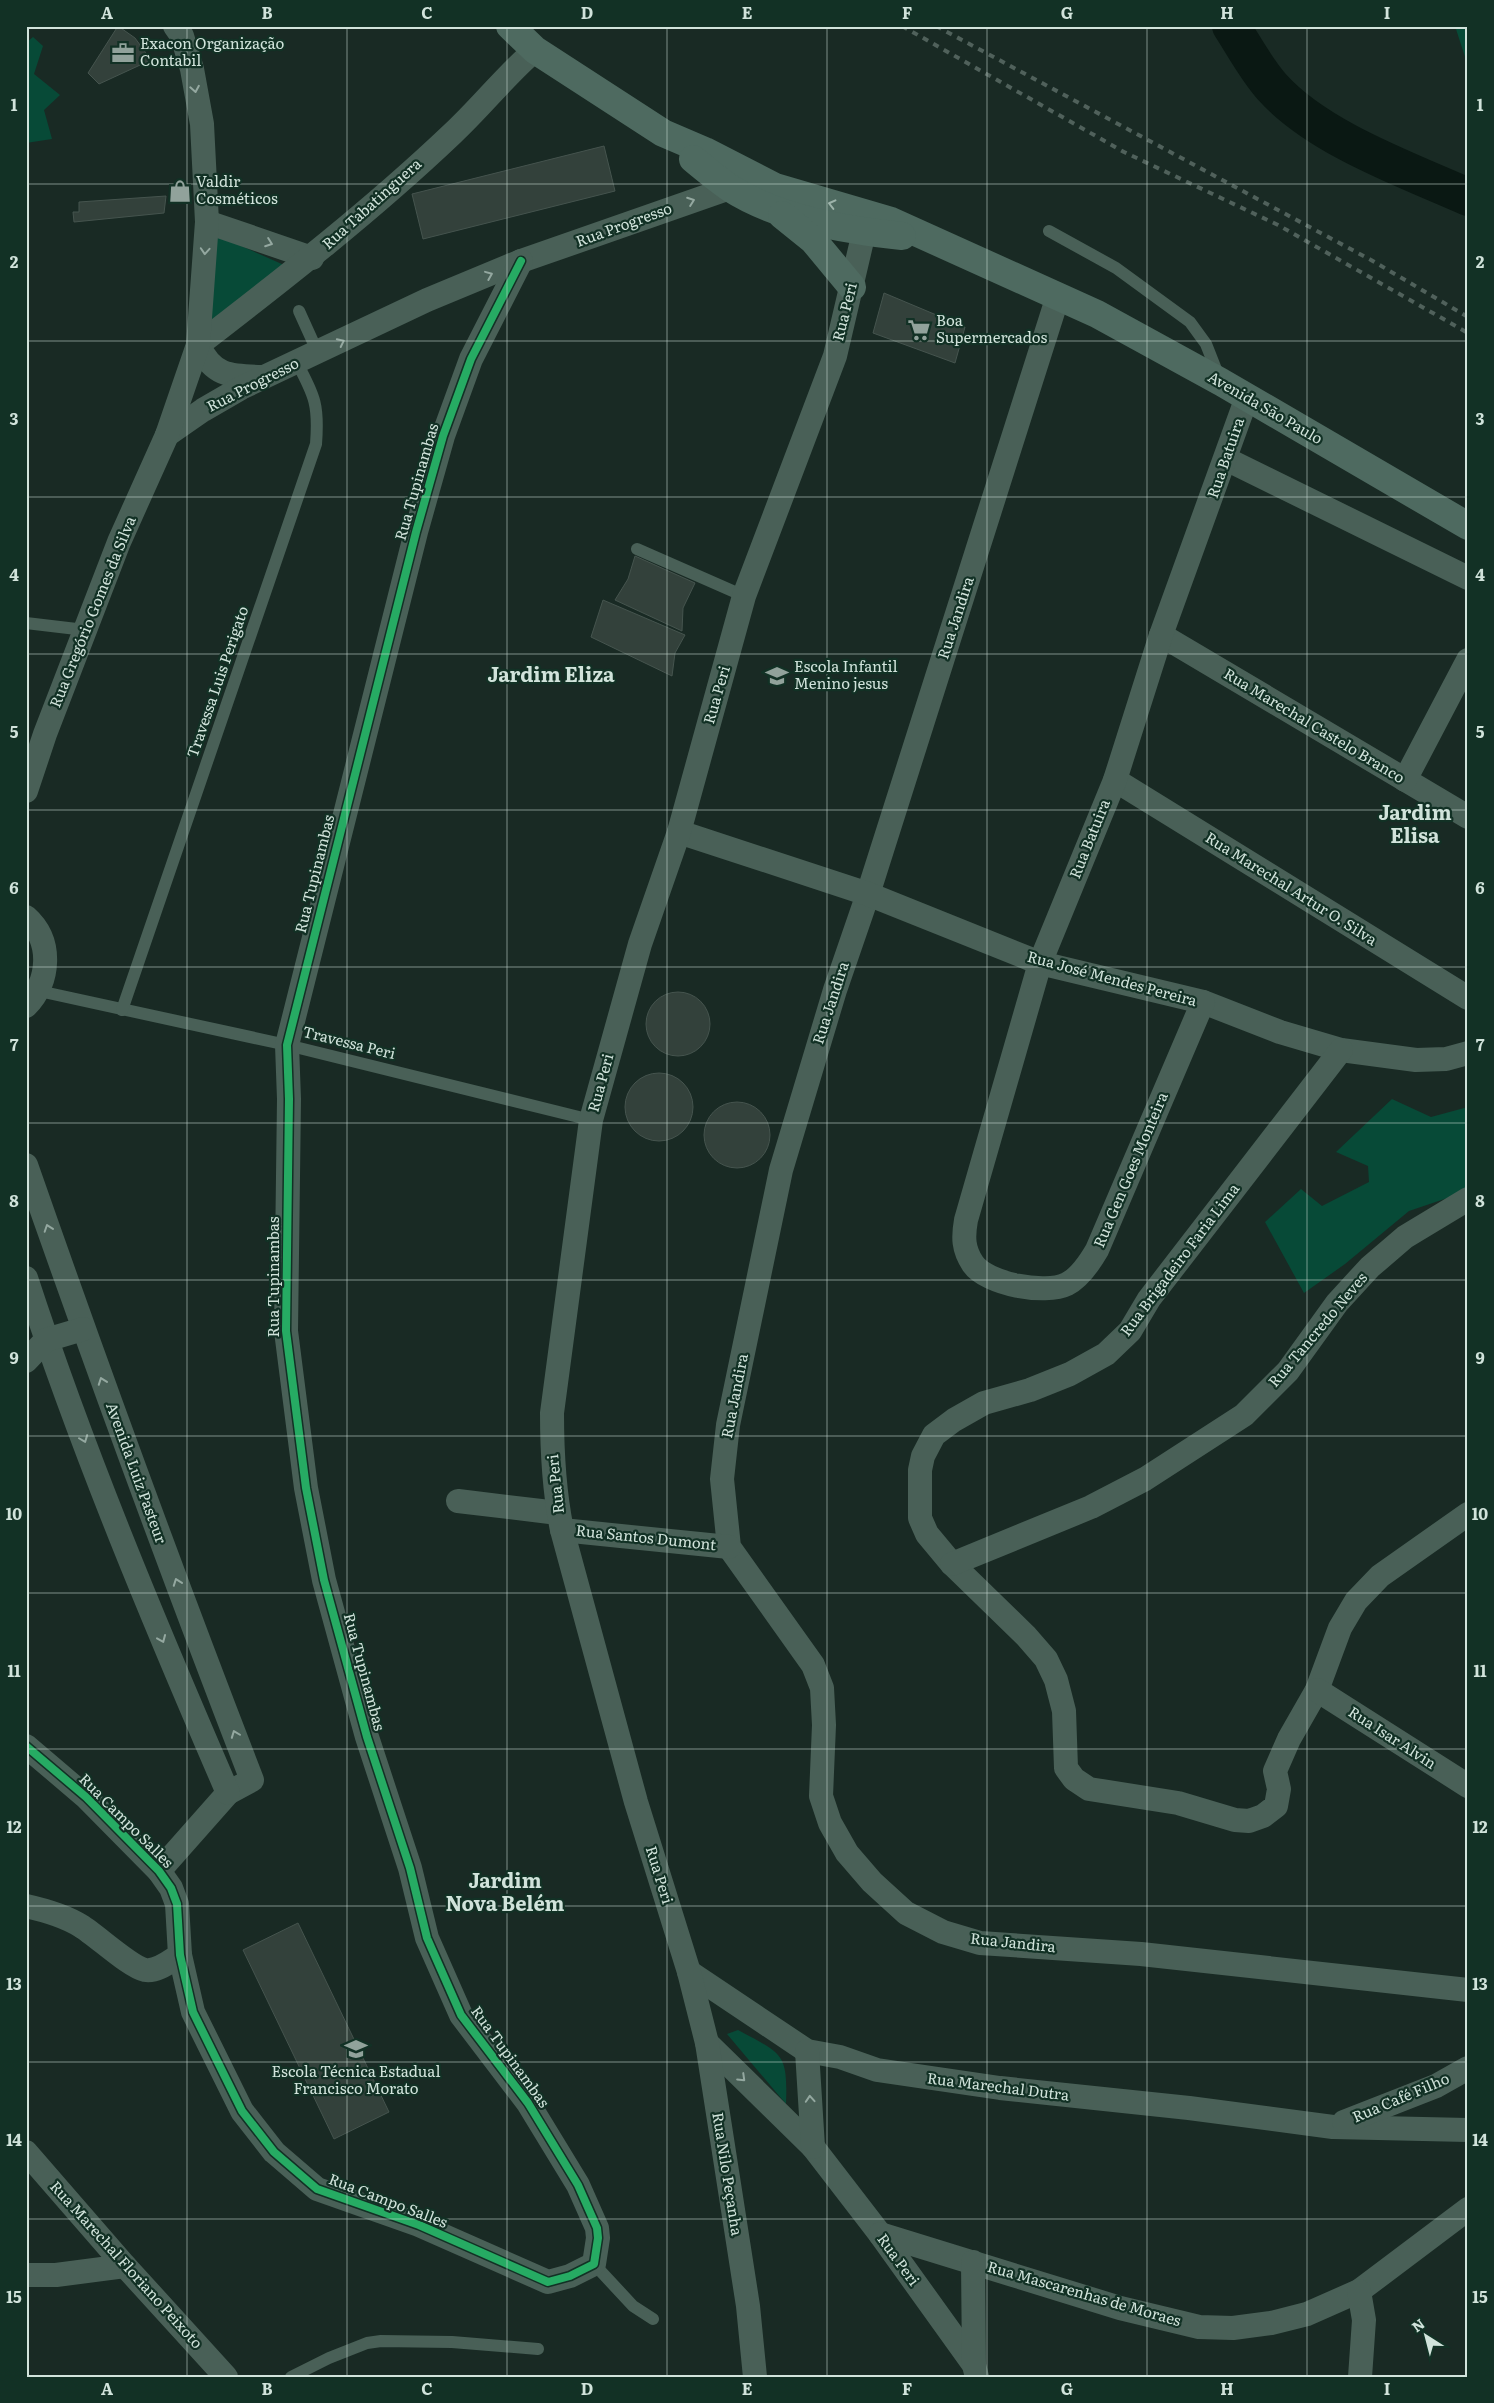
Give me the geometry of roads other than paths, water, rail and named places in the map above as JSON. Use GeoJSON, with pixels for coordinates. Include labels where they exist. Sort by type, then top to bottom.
{"type":"FeatureCollection","features":[{"type":"Feature","properties":{"kind":"main road"},"geometry":{"type":"LineString","coordinates":[[525,36],[663,133],[740,181],[813,240],[852,288]]}},
{"type":"Feature","properties":{"kind":"main road"},"geometry":{"type":"LineString","coordinates":[[740,181],[775,187],[809,198],[867,223]]}},
{"type":"Feature","properties":{"kind":"main road"},"geometry":{"type":"LineString","coordinates":[[777,211],[867,223]]}},
{"type":"Feature","properties":{"kind":"main road","name":"Avenida São Paulo"},"geometry":{"type":"LineString","coordinates":[[867,223],[926,238],[1097,314],[1221,382],[1468,526]]}},
{"type":"Feature","properties":{"kind":"street"},"geometry":{"type":"LineString","coordinates":[[167,435],[198,345],[207,222],[202,124],[192,69],[182,36],[176,26]]}},
{"type":"Feature","properties":{"kind":"street","name":"Rua Tabatinguera"},"geometry":{"type":"LineString","coordinates":[[198,345],[312,258],[453,133],[513,69],[525,36]]}},
{"type":"Feature","properties":{"kind":"street","name":"Rua Progresso"},"geometry":{"type":"LineString","coordinates":[[167,435],[202,410],[265,377],[427,300],[521,262],[740,181]]}},
{"type":"Feature","properties":{"kind":"street"},"geometry":{"type":"LineString","coordinates":[[207,222],[312,258]]}},
{"type":"Feature","properties":{"kind":"street","name":"Rua Peri"},"geometry":{"type":"LineString","coordinates":[[689,1972],[636,1802],[560,1521],[552,1462],[552,1413],[591,1120],[640,944],[679,832],[744,596],[835,356],[867,223]]}},
{"type":"Feature","properties":{"kind":"street","name":"Rua Tupinambas"},"geometry":{"type":"LineString","coordinates":[[521,262],[471,359],[443,436],[416,532],[287,1045],[289,1099],[286,1331],[306,1488],[324,1580],[367,1737],[410,1868],[427,1938],[461,2015],[528,2103],[578,2185],[597,2228],[598,2238],[594,2264]]}},
{"type":"Feature","properties":{"kind":"street","name":"Rua Jandira"},"geometry":{"type":"LineString","coordinates":[[1058,296],[868,894],[835,990],[779,1179],[728,1425],[722,1479],[729,1547],[813,1665],[822,1688],[824,1725],[821,1796],[830,1823],[853,1860],[872,1882],[906,1913],[943,1932],[980,1943],[1142,1954],[1468,1990]]}},
{"type":"Feature","properties":{"kind":"street"},"geometry":{"type":"LineString","coordinates":[[198,345],[209,364],[220,373],[265,377]]}},
{"type":"Feature","properties":{"kind":"street","name":"Rua Batuira"},"geometry":{"type":"LineString","coordinates":[[990,1277],[974,1266],[965,1249],[964,1228],[1040,963],[1115,780],[1161,635],[1247,397]]}},
{"type":"Feature","properties":{"kind":"street","name":"Rua Gregório Gomes da Silva"},"geometry":{"type":"LineString","coordinates":[[26,791],[45,734],[119,542],[167,435]]}},
{"type":"Feature","properties":{"kind":"street"},"geometry":{"type":"LineString","coordinates":[[1226,458],[1468,578]]}},
{"type":"Feature","properties":{"kind":"street","name":"Rua Marechal Castelo Branco"},"geometry":{"type":"LineString","coordinates":[[1161,635],[1468,816]]}},
{"type":"Feature","properties":{"kind":"street"},"geometry":{"type":"LineString","coordinates":[[1405,780],[1468,660]]}},
{"type":"Feature","properties":{"kind":"street","name":"Rua Marechal Artur O. Silva"},"geometry":{"type":"LineString","coordinates":[[1115,780],[1468,998]]}},
{"type":"Feature","properties":{"kind":"street","name":"Rua José Mendes Pereira"},"geometry":{"type":"LineString","coordinates":[[679,832],[868,894],[1040,963],[1202,1002],[1280,1032],[1341,1050],[1416,1060],[1446,1059],[1468,1053]]}},
{"type":"Feature","properties":{"kind":"street"},"geometry":{"type":"LineString","coordinates":[[26,917],[34,924],[43,940],[46,956],[33,999]]}},
{"type":"Feature","properties":{"kind":"street","name":"Rua Gen Goes Monteira"},"geometry":{"type":"LineString","coordinates":[[990,1277],[1026,1288],[1047,1289],[1067,1284],[1088,1264],[1097,1250],[1202,1002]]}},
{"type":"Feature","properties":{"kind":"street","name":"Rua Brigadeiro Faria Lima"},"geometry":{"type":"LineString","coordinates":[[1317,1690],[1289,1739],[1275,1771],[1280,1789],[1276,1806],[1264,1816],[1249,1821],[1235,1820],[1178,1803],[1089,1789],[1074,1779],[1066,1768],[1064,1711],[1056,1680],[1046,1659],[1026,1636],[952,1564],[927,1534],[920,1518],[920,1470],[923,1456],[934,1434],[954,1420],[984,1404],[1030,1390],[1070,1374],[1106,1354],[1130,1331],[1149,1299],[1341,1050]]}},
{"type":"Feature","properties":{"kind":"street","name":"Avenida Luiz Pasteur"},"geometry":{"type":"LineString","coordinates":[[26,1165],[83,1329],[252,1780],[228,1793]]}},
{"type":"Feature","properties":{"kind":"street","name":"Rua Tancredo Neves"},"geometry":{"type":"LineString","coordinates":[[952,1564],[1091,1507],[1145,1479],[1244,1415],[1288,1370],[1337,1303],[1370,1267],[1405,1237],[1468,1199]]}},
{"type":"Feature","properties":{"kind":"street"},"geometry":{"type":"LineString","coordinates":[[26,1278],[46,1340],[156,1626],[228,1793],[158,1870]]}},
{"type":"Feature","properties":{"kind":"street"},"geometry":{"type":"LineString","coordinates":[[26,1361],[46,1340],[83,1329]]}},
{"type":"Feature","properties":{"kind":"street","name":"Rua Santos Dumont"},"geometry":{"type":"LineString","coordinates":[[458,1501],[560,1521],[729,1547]]}},
{"type":"Feature","properties":{"kind":"street"},"geometry":{"type":"LineString","coordinates":[[1317,1690],[1340,1628],[1356,1601],[1380,1576],[1468,1514]]}},
{"type":"Feature","properties":{"kind":"street","name":"Rua Isar Alvin"},"geometry":{"type":"LineString","coordinates":[[1317,1690],[1468,1786]]}},
{"type":"Feature","properties":{"kind":"street","name":"Rua Campo Salles"},"geometry":{"type":"LineString","coordinates":[[26,1746],[86,1797],[158,1870],[171,1888],[177,1904],[180,1955],[194,2012],[242,2111],[274,2152],[317,2188],[419,2226],[548,2282],[570,2276],[594,2264]]}},
{"type":"Feature","properties":{"kind":"street"},"geometry":{"type":"LineString","coordinates":[[26,1906],[44,1910],[79,1925],[133,1964],[145,1970],[159,1968],[180,1955]]}},
{"type":"Feature","properties":{"kind":"street","name":"Rua Nilo Peçanha"},"geometry":{"type":"LineString","coordinates":[[689,1972],[707,2044],[748,2306],[755,2377]]}},
{"type":"Feature","properties":{"kind":"street","name":"Rua Marechal Dutra"},"geometry":{"type":"LineString","coordinates":[[689,1972],[807,2050],[840,2057],[877,2070],[1000,2088],[1189,2108],[1333,2127],[1468,2130]]}},
{"type":"Feature","properties":{"kind":"street","name":"Rua Peri"},"geometry":{"type":"LineString","coordinates":[[707,2044],[813,2147],[880,2234],[976,2371]]}},
{"type":"Feature","properties":{"kind":"street"},"geometry":{"type":"LineString","coordinates":[[807,2050],[813,2147]]}},
{"type":"Feature","properties":{"kind":"street","name":"Rua Café Filho"},"geometry":{"type":"LineString","coordinates":[[1333,2127],[1436,2086],[1468,2068]]}},
{"type":"Feature","properties":{"kind":"street","name":"Rua Marechal Floriano Peixoto"},"geometry":{"type":"LineString","coordinates":[[26,2152],[125,2266],[226,2377]]}},
{"type":"Feature","properties":{"kind":"street","name":"Rua Mascarenhas de Moraes"},"geometry":{"type":"LineString","coordinates":[[880,2234],[1120,2308],[1199,2327],[1232,2328],[1271,2323],[1307,2314],[1359,2291],[1468,2209]]}},
{"type":"Feature","properties":{"kind":"street"},"geometry":{"type":"LineString","coordinates":[[974,2262],[976,2371]]}},
{"type":"Feature","properties":{"kind":"street"},"geometry":{"type":"LineString","coordinates":[[26,2275],[56,2275],[125,2266]]}},
{"type":"Feature","properties":{"kind":"street"},"geometry":{"type":"LineString","coordinates":[[1359,2291],[1364,2320],[1360,2377]]}},
{"type":"Feature","properties":{"kind":"lane"},"geometry":{"type":"LineString","coordinates":[[1049,230],[1116,268],[1190,322],[1206,344],[1221,382]]}},
{"type":"Feature","properties":{"kind":"lane"},"geometry":{"type":"LineString","coordinates":[[299,311],[318,353]]}},
{"type":"Feature","properties":{"kind":"lane","name":"Travessa Luis Perigato"},"geometry":{"type":"LineString","coordinates":[[122,1010],[316,444],[318,421],[314,395],[297,363]]}},
{"type":"Feature","properties":{"kind":"lane"},"geometry":{"type":"LineString","coordinates":[[637,549],[744,596]]}},
{"type":"Feature","properties":{"kind":"lane"},"geometry":{"type":"LineString","coordinates":[[26,623],[85,630]]}},
{"type":"Feature","properties":{"kind":"lane","name":"Travessa Peri"},"geometry":{"type":"LineString","coordinates":[[33,999],[122,1010],[287,1045],[591,1120]]}},
{"type":"Feature","properties":{"kind":"lane"},"geometry":{"type":"LineString","coordinates":[[594,2264],[633,2306],[653,2319]]}},
{"type":"Feature","properties":{"kind":"lane"},"geometry":{"type":"LineString","coordinates":[[291,2377],[329,2358],[381,2341],[452,2342],[538,2349]]}},
{"type":"Feature","properties":{"kind":"waterway"},"geometry":{"type":"LineString","coordinates":[[1231,26],[1266,80],[1291,105],[1313,122],[1364,151],[1468,197]]}},
{"type":"Feature","properties":{"kind":"railway"},"geometry":{"type":"LineString","coordinates":[[902,26],[1124,152],[1278,225],[1468,333]]}},
{"type":"Feature","properties":{"kind":"railway"},"geometry":{"type":"LineString","coordinates":[[936,26],[1371,260],[1468,317]]}},
{"type":"Feature","properties":{"kind":"place","name":"Exacon Organização Contabil"},"geometry":{"type":"Point","coordinates":[123,53]}},
{"type":"Feature","properties":{"kind":"place","name":"Valdir Cosméticos"},"geometry":{"type":"Point","coordinates":[180,191]}},
{"type":"Feature","properties":{"kind":"place","name":"Boa Supermercados"},"geometry":{"type":"Point","coordinates":[919,330]}},
{"type":"Feature","properties":{"kind":"place","name":"Escola Infantil Menino jesus"},"geometry":{"type":"Point","coordinates":[777,676]}},
{"type":"Feature","properties":{"kind":"place","name":"Escola Técnica Estadual Francisco Morato"},"geometry":{"type":"Point","coordinates":[356,2049]}},
{"type":"Feature","properties":{"kind":"district","name":"Jardim Eliza"},"geometry":{"type":"Point","coordinates":[551,675]}},
{"type":"Feature","properties":{"kind":"district","name":"Jardim Elisa"},"geometry":{"type":"Point","coordinates":[1415,824]}},
{"type":"Feature","properties":{"kind":"district","name":"Jardim Nova Belém"},"geometry":{"type":"Point","coordinates":[505,1892]}}]}
